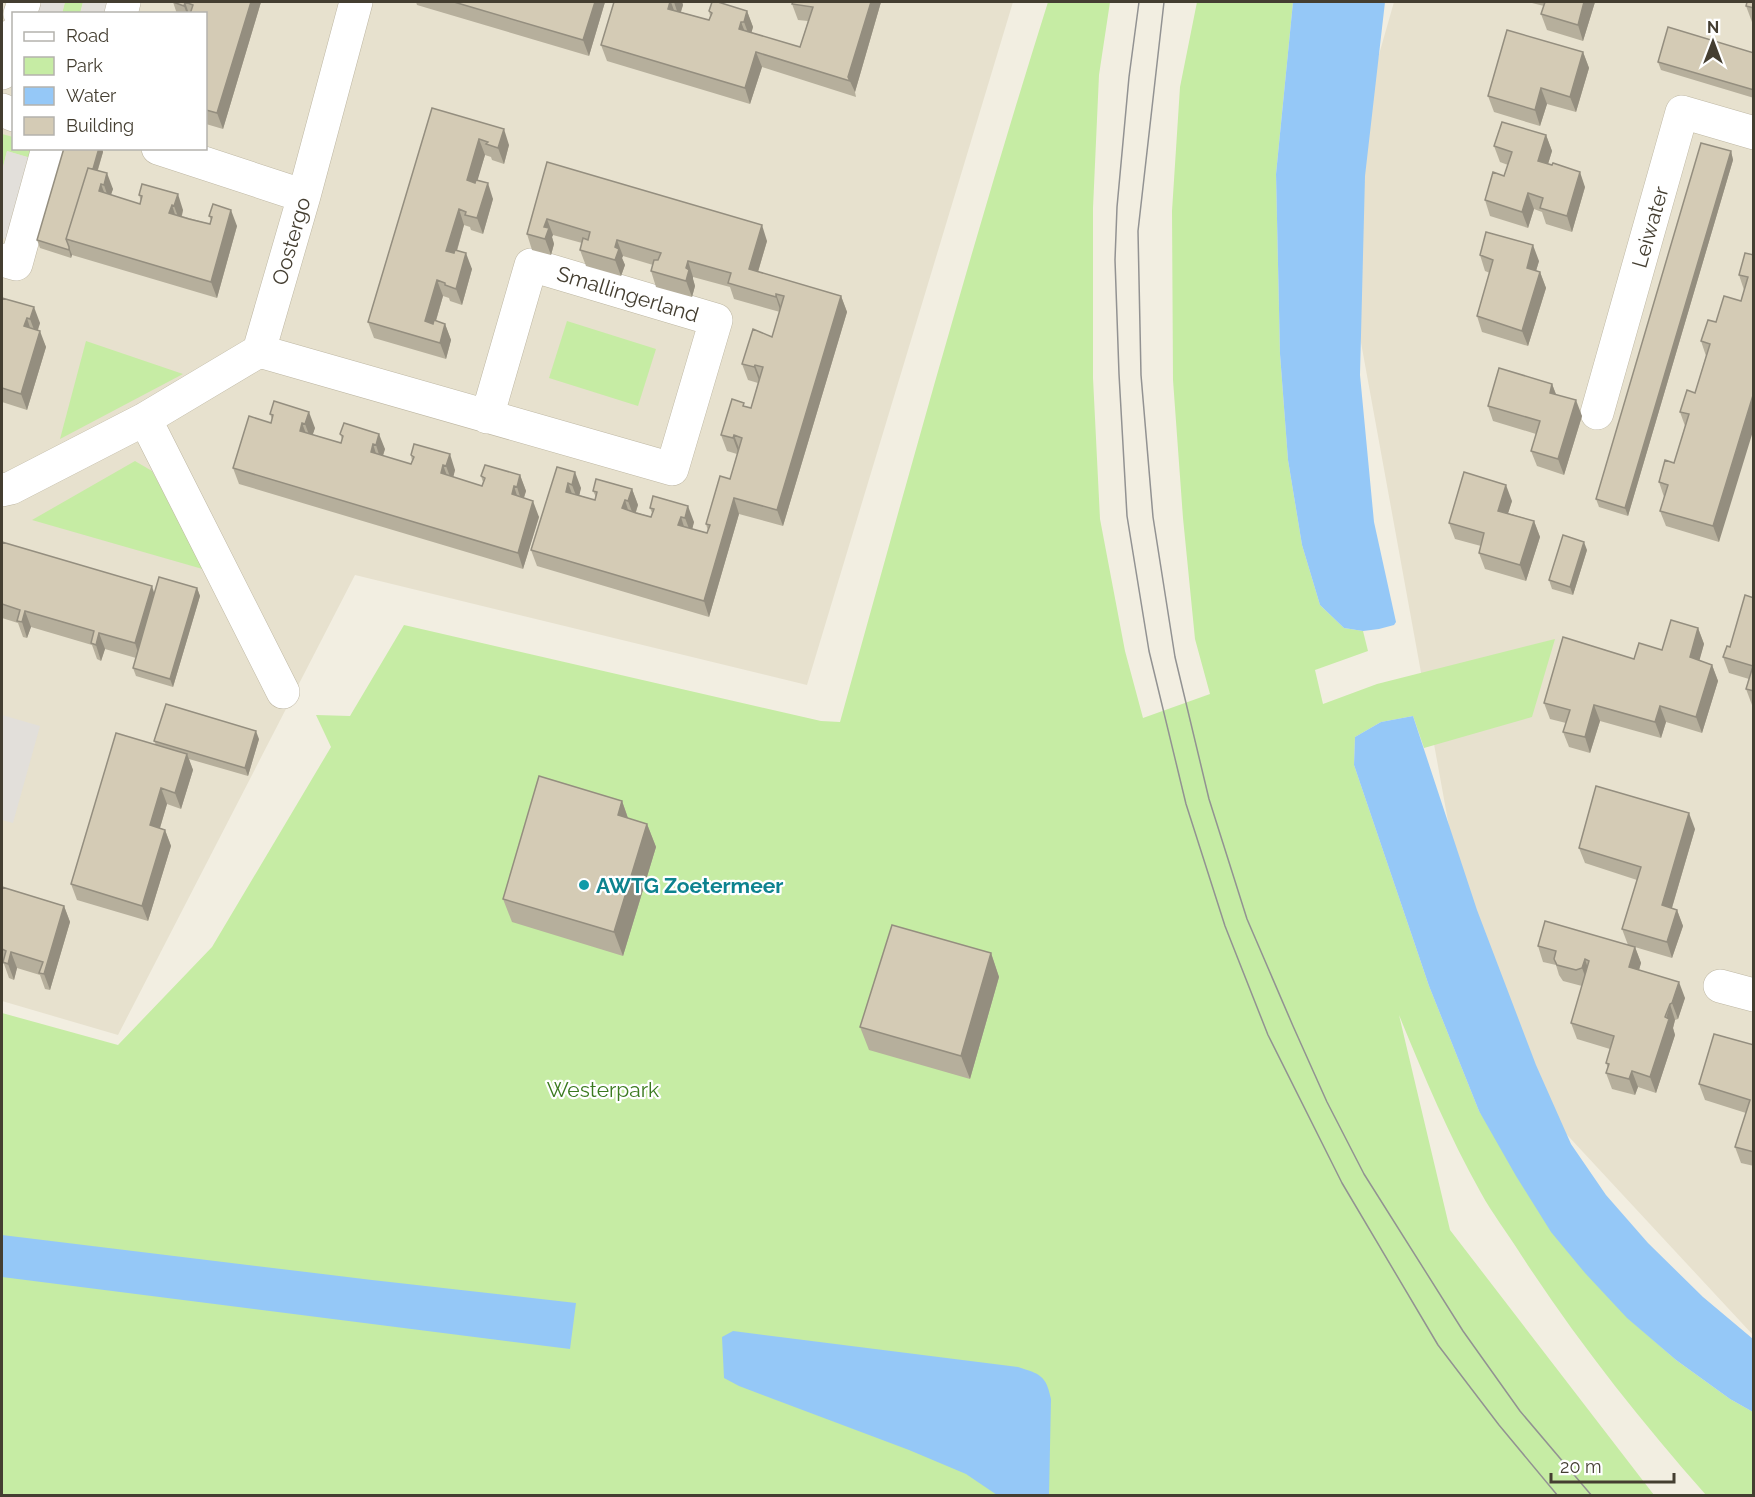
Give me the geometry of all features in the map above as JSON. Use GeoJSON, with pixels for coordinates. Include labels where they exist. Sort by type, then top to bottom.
{"type":"FeatureCollection","features":[{"type":"Feature","properties":{"kind":"street","name":"Oostergo"},"geometry":{"type":"LineString","coordinates":[[260,351],[356,2]]}},
{"type":"Feature","properties":{"kind":"street"},"geometry":{"type":"LineString","coordinates":[[2,73],[12,40]]}},
{"type":"Feature","properties":{"kind":"street","name":"Leiwater"},"geometry":{"type":"LineString","coordinates":[[1597,412],[1682,112],[1754,133]]}},
{"type":"Feature","properties":{"kind":"street"},"geometry":{"type":"LineString","coordinates":[[2,260],[16,264],[47,150]]}},
{"type":"Feature","properties":{"kind":"street"},"geometry":{"type":"LineString","coordinates":[[164,150],[304,196]]}},
{"type":"Feature","properties":{"kind":"street","name":"Smallingerland"},"geometry":{"type":"LineString","coordinates":[[260,351],[487,417],[672,469],[716,321],[531,265],[487,417]]}},
{"type":"Feature","properties":{"kind":"street"},"geometry":{"type":"LineString","coordinates":[[2,490],[11,488],[145,419],[260,351]]}},
{"type":"Feature","properties":{"kind":"street"},"geometry":{"type":"LineString","coordinates":[[145,419],[284,692]]}},
{"type":"Feature","properties":{"kind":"street"},"geometry":{"type":"LineString","coordinates":[[1720,986],[1754,995]]}},
{"type":"Feature","properties":{"kind":"shaded area"},"geometry":{"type":"Polygon","coordinates":[[[2,2],[1013,2],[807,685],[355,575],[118,1035],[2,1001],[2,2]]]}},
{"type":"Feature","properties":{"kind":"shaded area"},"geometry":{"type":"Polygon","coordinates":[[[36,2],[65,2],[62,12],[34,12],[36,2]]]}},
{"type":"Feature","properties":{"kind":"shaded area"},"geometry":{"type":"Polygon","coordinates":[[[83,2],[112,2],[108,12],[80,12],[83,2]]]}},
{"type":"Feature","properties":{"kind":"shaded area"},"geometry":{"type":"Polygon","coordinates":[[[1394,2],[1753,2],[1753,1335],[1490,1052],[1336,205],[1394,2]]]}},
{"type":"Feature","properties":{"kind":"shaded area"},"geometry":{"type":"Polygon","coordinates":[[[7,151],[34,159],[10,240],[2,238],[2,171],[7,151]]]}},
{"type":"Feature","properties":{"kind":"shaded area"},"geometry":{"type":"Polygon","coordinates":[[[2,715],[40,726],[13,823],[2,820],[2,715]]]}},
{"type":"Feature","properties":{"kind":"green space"},"geometry":{"type":"Polygon","coordinates":[[[65,2],[83,2],[80,12],[62,12],[65,2]]]}},
{"type":"Feature","properties":{"kind":"green space","name":"Westerpark"},"geometry":{"type":"Polygon","coordinates":[[[1048,2],[1110,2],[1099,75],[1093,208],[1093,378],[1100,519],[1125,651],[1143,718],[1210,694],[1195,639],[1173,380],[1172,211],[1180,87],[1197,2],[1293,2],[1276,174],[1280,354],[1288,460],[1302,545],[1320,605],[1344,628],[1363,631],[1368,651],[1315,670],[1323,704],[1377,684],[1555,639],[1532,717],[1424,748],[1413,716],[1381,722],[1355,737],[1354,765],[1429,986],[1479,1111],[1628,1318],[1676,1360],[1730,1399],[1753,1412],[1753,1495],[1706,1495],[1631,1407],[1584,1345],[1539,1282],[1481,1193],[1427,1083],[1399,1015],[1450,1230],[1654,1495],[2,1495],[2,1013],[118,1045],[212,947],[331,747],[316,715],[350,716],[404,625],[821,721],[840,722],[967,271],[1048,2]]]}},
{"type":"Feature","properties":{"kind":"green space"},"geometry":{"type":"Polygon","coordinates":[[[2,134],[12,137],[12,150],[30,150],[34,159],[7,151],[2,171],[2,134]]]}},
{"type":"Feature","properties":{"kind":"green space"},"geometry":{"type":"Polygon","coordinates":[[[567,321],[656,349],[638,406],[549,378],[567,321]]]}},
{"type":"Feature","properties":{"kind":"green space"},"geometry":{"type":"Polygon","coordinates":[[[86,341],[183,374],[60,439],[86,341]]]}},
{"type":"Feature","properties":{"kind":"green space"},"geometry":{"type":"Polygon","coordinates":[[[135,461],[152,471],[206,570],[32,520],[135,461]]]}},
{"type":"Feature","properties":{"kind":"water"},"geometry":{"type":"Polygon","coordinates":[[[1293,2],[1385,2],[1365,176],[1360,375],[1374,522],[1396,622],[1394,625],[1363,631],[1344,628],[1320,605],[1302,545],[1288,460],[1280,354],[1276,174],[1293,2]]]}},
{"type":"Feature","properties":{"kind":"water"},"geometry":{"type":"Polygon","coordinates":[[[1413,716],[1477,910],[1536,1065],[1571,1144],[1606,1195],[1648,1243],[1703,1297],[1753,1339],[1753,1412],[1730,1399],[1676,1360],[1627,1318],[1585,1273],[1551,1232],[1479,1111],[1429,986],[1354,765],[1355,737],[1381,722],[1413,716]]]}},
{"type":"Feature","properties":{"kind":"water"},"geometry":{"type":"Polygon","coordinates":[[[2,1235],[576,1303],[570,1349],[2,1277],[2,1235]]]}},
{"type":"Feature","properties":{"kind":"water"},"geometry":{"type":"Polygon","coordinates":[[[733,1331],[1018,1367],[1037,1374],[1047,1385],[1051,1399],[1049,1495],[997,1495],[966,1474],[739,1386],[724,1378],[722,1337],[733,1331]]]}},
{"type":"Feature","properties":{"kind":"building"},"geometry":{"type":"Polygon","coordinates":[[[173,2],[185,2],[184,6],[173,2]]]}},
{"type":"Feature","properties":{"kind":"building"},"geometry":{"type":"Polygon","coordinates":[[[185,2],[251,2],[217,113],[207,110],[207,12],[191,12],[193,5],[185,2]]]}},
{"type":"Feature","properties":{"kind":"building"},"geometry":{"type":"Polygon","coordinates":[[[454,2],[595,2],[583,40],[454,2]]]}},
{"type":"Feature","properties":{"kind":"building"},"geometry":{"type":"Polygon","coordinates":[[[614,2],[670,2],[668,9],[709,20],[712,13],[709,11],[712,2],[718,2],[747,11],[739,29],[800,47],[813,7],[792,4],[793,2],[871,2],[848,77],[850,81],[756,52],[745,88],[601,45],[614,2]]]}},
{"type":"Feature","properties":{"kind":"building"},"geometry":{"type":"Polygon","coordinates":[[[1545,2],[1584,2],[1578,25],[1541,14],[1545,2]]]}},
{"type":"Feature","properties":{"kind":"building"},"geometry":{"type":"Polygon","coordinates":[[[1747,2],[1754,2],[1754,8],[1746,6],[1747,2]]]}},
{"type":"Feature","properties":{"kind":"building"},"geometry":{"type":"Polygon","coordinates":[[[1668,27],[1754,53],[1754,90],[1658,62],[1668,27]]]}},
{"type":"Feature","properties":{"kind":"building"},"geometry":{"type":"Polygon","coordinates":[[[1507,30],[1583,52],[1570,97],[1541,88],[1535,110],[1488,96],[1507,30]]]}},
{"type":"Feature","properties":{"kind":"building"},"geometry":{"type":"Polygon","coordinates":[[[432,108],[504,129],[498,148],[479,139],[467,180],[475,183],[476,180],[488,183],[477,218],[465,215],[466,212],[459,209],[446,251],[454,253],[455,250],[466,253],[456,289],[437,280],[425,321],[433,324],[434,320],[445,324],[440,343],[368,322],[432,108]]]}},
{"type":"Feature","properties":{"kind":"building"},"geometry":{"type":"Polygon","coordinates":[[[1502,122],[1546,135],[1538,161],[1552,165],[1553,163],[1580,172],[1567,216],[1540,208],[1543,198],[1528,193],[1522,212],[1485,200],[1493,172],[1504,176],[1512,152],[1494,146],[1502,122]]]}},
{"type":"Feature","properties":{"kind":"building"},"geometry":{"type":"Polygon","coordinates":[[[1701,143],[1731,151],[1625,508],[1596,499],[1701,143]]]}},
{"type":"Feature","properties":{"kind":"building"},"geometry":{"type":"Polygon","coordinates":[[[63,150],[98,150],[93,169],[88,168],[66,239],[69,250],[37,240],[63,150]]]}},
{"type":"Feature","properties":{"kind":"building"},"geometry":{"type":"Polygon","coordinates":[[[547,162],[762,225],[749,269],[841,296],[777,510],[734,498],[704,601],[531,550],[557,467],[575,472],[572,485],[568,483],[566,492],[595,500],[597,492],[593,491],[596,479],[632,489],[628,501],[625,500],[622,508],[651,517],[654,509],[650,508],[653,496],[688,506],[685,518],[681,517],[678,525],[707,533],[710,525],[706,524],[720,476],[730,479],[742,438],[734,435],[733,438],[721,435],[732,399],[751,408],[763,367],[742,364],[753,329],[772,337],[784,296],[776,294],[776,297],[728,283],[731,273],[688,261],[686,268],[689,270],[686,281],[651,271],[654,260],[658,260],[661,253],[617,240],[615,247],[619,249],[615,260],[580,250],[583,238],[588,240],[590,232],[547,219],[544,227],[549,228],[545,239],[527,234],[547,162]]]}},
{"type":"Feature","properties":{"kind":"building"},"geometry":{"type":"Polygon","coordinates":[[[88,168],[107,173],[104,185],[101,184],[99,191],[140,204],[142,196],[139,195],[142,184],[178,194],[169,213],[189,219],[210,224],[212,217],[209,216],[213,204],[231,210],[211,282],[66,239],[88,168]]]}},
{"type":"Feature","properties":{"kind":"building"},"geometry":{"type":"Polygon","coordinates":[[[1486,232],[1533,245],[1527,268],[1540,272],[1522,331],[1477,316],[1493,260],[1480,255],[1486,232]]]}},
{"type":"Feature","properties":{"kind":"building"},"geometry":{"type":"Polygon","coordinates":[[[1745,253],[1754,255],[1754,392],[1713,526],[1660,511],[1668,485],[1659,482],[1665,460],[1674,463],[1689,414],[1680,412],[1687,390],[1695,393],[1710,344],[1701,341],[1708,320],[1716,322],[1724,296],[1741,301],[1748,277],[1739,275],[1745,253]]]}},
{"type":"Feature","properties":{"kind":"building"},"geometry":{"type":"Polygon","coordinates":[[[2,298],[34,307],[30,319],[27,318],[24,326],[40,331],[21,394],[2,388],[2,298]]]}},
{"type":"Feature","properties":{"kind":"building"},"geometry":{"type":"Polygon","coordinates":[[[1499,368],[1552,384],[1550,393],[1576,400],[1558,459],[1531,451],[1540,421],[1488,406],[1499,368]]]}},
{"type":"Feature","properties":{"kind":"building"},"geometry":{"type":"Polygon","coordinates":[[[274,401],[309,412],[300,431],[341,443],[343,436],[340,434],[344,423],[379,434],[371,452],[411,464],[414,457],[411,455],[414,444],[450,454],[441,473],[482,486],[485,478],[481,476],[485,465],[520,475],[517,487],[514,486],[512,494],[533,501],[518,553],[233,468],[249,416],[271,423],[273,415],[270,414],[274,401]]]}},
{"type":"Feature","properties":{"kind":"building"},"geometry":{"type":"Polygon","coordinates":[[[1464,472],[1506,485],[1498,511],[1534,521],[1520,565],[1479,553],[1484,533],[1449,523],[1464,472]]]}},
{"type":"Feature","properties":{"kind":"building"},"geometry":{"type":"Polygon","coordinates":[[[1563,535],[1584,542],[1570,587],[1549,580],[1563,535]]]}},
{"type":"Feature","properties":{"kind":"building"},"geometry":{"type":"Polygon","coordinates":[[[2,542],[152,586],[135,643],[99,633],[96,645],[91,643],[94,631],[25,611],[22,622],[17,621],[20,610],[2,604],[2,542]]]}},
{"type":"Feature","properties":{"kind":"building"},"geometry":{"type":"Polygon","coordinates":[[[159,577],[197,588],[170,679],[133,668],[159,577]]]}},
{"type":"Feature","properties":{"kind":"building"},"geometry":{"type":"Polygon","coordinates":[[[1745,595],[1754,598],[1754,691],[1746,689],[1753,666],[1723,657],[1727,646],[1730,647],[1745,595]]]}},
{"type":"Feature","properties":{"kind":"building"},"geometry":{"type":"Polygon","coordinates":[[[1671,620],[1698,628],[1690,657],[1712,665],[1696,717],[1660,706],[1655,722],[1594,705],[1585,737],[1563,732],[1570,710],[1544,703],[1563,637],[1634,659],[1639,643],[1662,650],[1671,620]]]}},
{"type":"Feature","properties":{"kind":"building"},"geometry":{"type":"Polygon","coordinates":[[[166,704],[256,731],[245,768],[154,741],[166,704]]]}},
{"type":"Feature","properties":{"kind":"building"},"geometry":{"type":"Polygon","coordinates":[[[116,733],[187,754],[175,793],[161,788],[150,825],[165,830],[142,906],[71,884],[116,733]]]}},
{"type":"Feature","properties":{"kind":"building","name":"AWTG Zoetermeer"},"geometry":{"type":"Polygon","coordinates":[[[539,776],[622,801],[618,815],[647,824],[614,932],[503,899],[539,776]]]}},
{"type":"Feature","properties":{"kind":"building"},"geometry":{"type":"Polygon","coordinates":[[[1596,786],[1689,813],[1662,905],[1677,910],[1667,942],[1622,929],[1641,867],[1579,848],[1596,786]]]}},
{"type":"Feature","properties":{"kind":"building"},"geometry":{"type":"Polygon","coordinates":[[[2,887],[64,906],[44,974],[39,973],[43,962],[11,952],[8,964],[3,962],[6,951],[2,949],[2,887]]]}},
{"type":"Feature","properties":{"kind":"building"},"geometry":{"type":"Polygon","coordinates":[[[1545,921],[1635,947],[1629,967],[1679,982],[1665,1017],[1669,1019],[1650,1077],[1632,1071],[1629,1079],[1606,1073],[1609,1064],[1606,1063],[1614,1036],[1571,1023],[1589,961],[1585,959],[1582,968],[1576,970],[1557,965],[1554,959],[1556,951],[1538,946],[1545,921]]]}},
{"type":"Feature","properties":{"kind":"building"},"geometry":{"type":"Polygon","coordinates":[[[892,925],[991,953],[961,1056],[860,1027],[892,925]]]}},
{"type":"Feature","properties":{"kind":"building"},"geometry":{"type":"Polygon","coordinates":[[[1714,1034],[1754,1045],[1754,1152],[1735,1147],[1750,1100],[1699,1084],[1714,1034]]]}},
{"type":"Feature","properties":{"kind":"tram line"},"geometry":{"type":"LineString","coordinates":[[1139,2],[1129,77],[1117,207],[1115,260],[1127,516],[1149,651],[1186,804],[1225,926],[1268,1035],[1342,1183],[1438,1345],[1499,1425],[1558,1496]]}},
{"type":"Feature","properties":{"kind":"tram line"},"geometry":{"type":"LineString","coordinates":[[1164,2],[1138,231],[1141,375],[1153,517],[1175,657],[1209,799],[1247,919],[1327,1102],[1364,1174],[1463,1331],[1520,1411],[1592,1496]]}},
{"type":"Feature","properties":{"kind":"place","name":"AWTG Zoetermeer"},"geometry":{"type":"Point","coordinates":[584,885]}}]}
